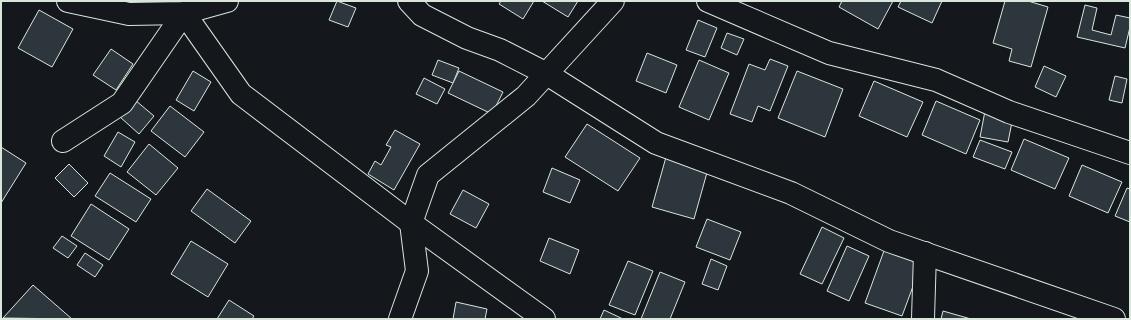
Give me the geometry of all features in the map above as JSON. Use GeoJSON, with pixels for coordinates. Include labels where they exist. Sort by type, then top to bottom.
{"type":"FeatureCollection","features":[{"type":"Feature","properties":{"kind":"street"},"geometry":{"type":"LineString","coordinates":[[68,1],[129,14],[184,13],[227,1]]}},
{"type":"Feature","properties":{"kind":"street"},"geometry":{"type":"LineString","coordinates":[[400,319],[417,271],[411,223],[428,176],[526,96],[613,1]]}},
{"type":"Feature","properties":{"kind":"street"},"geometry":{"type":"LineString","coordinates":[[708,1],[829,53],[936,80],[1009,112],[1130,153]]}},
{"type":"Feature","properties":{"kind":"street"},"geometry":{"type":"LineString","coordinates":[[421,6],[466,38],[500,50],[547,74],[656,143],[791,193],[890,241],[1114,319]]}},
{"type":"Feature","properties":{"kind":"street"},"geometry":{"type":"LineString","coordinates":[[63,141],[122,103],[184,13]]}},
{"type":"Feature","properties":{"kind":"street"},"geometry":{"type":"LineString","coordinates":[[184,13],[240,94],[411,223],[544,319]]}},
{"type":"Feature","properties":{"kind":"street"},"geometry":{"type":"LineString","coordinates":[[923,319],[925,253]]}},
{"type":"Feature","properties":{"kind":"building"},"geometry":{"type":"Polygon","coordinates":[[[337,1],[356,8],[348,27],[329,20],[337,1]]]}},
{"type":"Feature","properties":{"kind":"building"},"geometry":{"type":"Polygon","coordinates":[[[501,1],[534,1],[523,19],[499,4],[501,1]]]}},
{"type":"Feature","properties":{"kind":"building"},"geometry":{"type":"Polygon","coordinates":[[[542,1],[578,1],[568,17],[542,1]]]}},
{"type":"Feature","properties":{"kind":"building"},"geometry":{"type":"Polygon","coordinates":[[[842,1],[893,1],[878,29],[839,7],[842,1]]]}},
{"type":"Feature","properties":{"kind":"building"},"geometry":{"type":"Polygon","coordinates":[[[901,1],[942,1],[932,23],[898,7],[901,1]]]}},
{"type":"Feature","properties":{"kind":"building"},"geometry":{"type":"Polygon","coordinates":[[[1005,1],[1028,1],[1048,7],[1031,67],[1009,61],[1012,49],[993,43],[1005,1]]]}},
{"type":"Feature","properties":{"kind":"building"},"geometry":{"type":"Polygon","coordinates":[[[1085,5],[1097,8],[1092,30],[1111,35],[1116,15],[1130,18],[1130,27],[1125,48],[1077,37],[1085,5]]]}},
{"type":"Feature","properties":{"kind":"building"},"geometry":{"type":"Polygon","coordinates":[[[39,10],[73,29],[52,67],[18,48],[39,10]]]}},
{"type":"Feature","properties":{"kind":"building"},"geometry":{"type":"Polygon","coordinates":[[[698,20],[717,28],[705,57],[686,50],[698,20]]]}},
{"type":"Feature","properties":{"kind":"building"},"geometry":{"type":"Polygon","coordinates":[[[727,33],[744,39],[737,55],[721,48],[727,33]]]}},
{"type":"Feature","properties":{"kind":"building"},"geometry":{"type":"Polygon","coordinates":[[[111,49],[133,64],[116,90],[93,75],[111,49]]]}},
{"type":"Feature","properties":{"kind":"building"},"geometry":{"type":"Polygon","coordinates":[[[647,53],[677,65],[666,93],[636,81],[647,53]]]}},
{"type":"Feature","properties":{"kind":"building"},"geometry":{"type":"Polygon","coordinates":[[[770,59],[788,66],[770,111],[758,106],[752,122],[730,114],[749,64],[765,70],[770,59]]]}},
{"type":"Feature","properties":{"kind":"building"},"geometry":{"type":"Polygon","coordinates":[[[438,60],[459,68],[453,83],[432,75],[438,60]]]}},
{"type":"Feature","properties":{"kind":"building"},"geometry":{"type":"Polygon","coordinates":[[[699,60],[729,73],[709,120],[679,107],[699,60]]]}},
{"type":"Feature","properties":{"kind":"building"},"geometry":{"type":"Polygon","coordinates":[[[1044,66],[1066,76],[1056,97],[1035,87],[1044,66]]]}},
{"type":"Feature","properties":{"kind":"building"},"geometry":{"type":"Polygon","coordinates":[[[193,71],[211,82],[194,111],[176,100],[193,71]]]}},
{"type":"Feature","properties":{"kind":"building"},"geometry":{"type":"Polygon","coordinates":[[[459,71],[503,92],[492,114],[448,93],[459,71]]]}},
{"type":"Feature","properties":{"kind":"building"},"geometry":{"type":"Polygon","coordinates":[[[797,71],[843,89],[825,137],[778,118],[797,71]]]}},
{"type":"Feature","properties":{"kind":"building"},"geometry":{"type":"Polygon","coordinates":[[[1115,76],[1127,79],[1122,103],[1109,100],[1115,76]]]}},
{"type":"Feature","properties":{"kind":"building"},"geometry":{"type":"Polygon","coordinates":[[[424,78],[445,89],[437,104],[416,94],[424,78]]]}},
{"type":"Feature","properties":{"kind":"building"},"geometry":{"type":"Polygon","coordinates":[[[874,81],[923,102],[907,137],[859,116],[874,81]]]}},
{"type":"Feature","properties":{"kind":"building"},"geometry":{"type":"Polygon","coordinates":[[[135,100],[154,116],[139,134],[120,117],[135,100]]]}},
{"type":"Feature","properties":{"kind":"building"},"geometry":{"type":"Polygon","coordinates":[[[936,101],[980,120],[966,154],[922,135],[936,101]]]}},
{"type":"Feature","properties":{"kind":"building"},"geometry":{"type":"Polygon","coordinates":[[[170,106],[204,132],[185,157],[151,131],[170,106]]]}},
{"type":"Feature","properties":{"kind":"building"},"geometry":{"type":"Polygon","coordinates":[[[985,111],[1013,117],[1008,142],[980,137],[985,111]]]}},
{"type":"Feature","properties":{"kind":"building"},"geometry":{"type":"Polygon","coordinates":[[[587,124],[640,158],[618,191],[565,157],[587,124]]]}},
{"type":"Feature","properties":{"kind":"building"},"geometry":{"type":"Polygon","coordinates":[[[395,130],[420,144],[394,190],[368,174],[375,161],[381,165],[391,147],[386,145],[395,130]]]}},
{"type":"Feature","properties":{"kind":"building"},"geometry":{"type":"Polygon","coordinates":[[[118,132],[135,142],[121,167],[104,156],[118,132]]]}},
{"type":"Feature","properties":{"kind":"building"},"geometry":{"type":"Polygon","coordinates":[[[1024,139],[1069,158],[1055,189],[1011,170],[1024,139]]]}},
{"type":"Feature","properties":{"kind":"building"},"geometry":{"type":"Polygon","coordinates":[[[980,140],[1012,152],[1005,169],[973,157],[980,140]]]}},
{"type":"Feature","properties":{"kind":"building"},"geometry":{"type":"Polygon","coordinates":[[[149,144],[178,168],[156,195],[127,172],[149,144]]]}},
{"type":"Feature","properties":{"kind":"building"},"geometry":{"type":"Polygon","coordinates":[[[1,147],[26,163],[1,203],[1,147]]]}},
{"type":"Feature","properties":{"kind":"building"},"geometry":{"type":"Polygon","coordinates":[[[666,157],[708,169],[694,219],[652,207],[666,157]]]}},
{"type":"Feature","properties":{"kind":"building"},"geometry":{"type":"Polygon","coordinates":[[[69,164],[88,183],[74,197],[55,178],[69,164]]]}},
{"type":"Feature","properties":{"kind":"building"},"geometry":{"type":"Polygon","coordinates":[[[1082,165],[1122,182],[1108,213],[1069,196],[1082,165]]]}},
{"type":"Feature","properties":{"kind":"building"},"geometry":{"type":"Polygon","coordinates":[[[552,168],[580,180],[570,203],[543,192],[552,168]]]}},
{"type":"Feature","properties":{"kind":"building"},"geometry":{"type":"Polygon","coordinates":[[[110,173],[151,199],[136,222],[95,196],[110,173]]]}},
{"type":"Feature","properties":{"kind":"building"},"geometry":{"type":"Polygon","coordinates":[[[1127,188],[1130,189],[1130,222],[1115,216],[1127,188]]]}},
{"type":"Feature","properties":{"kind":"building"},"geometry":{"type":"Polygon","coordinates":[[[207,189],[251,221],[235,243],[191,211],[207,189]]]}},
{"type":"Feature","properties":{"kind":"building"},"geometry":{"type":"Polygon","coordinates":[[[463,190],[489,204],[476,228],[450,214],[463,190]]]}},
{"type":"Feature","properties":{"kind":"building"},"geometry":{"type":"Polygon","coordinates":[[[91,204],[129,229],[109,260],[71,236],[91,204]]]}},
{"type":"Feature","properties":{"kind":"building"},"geometry":{"type":"Polygon","coordinates":[[[707,219],[741,232],[730,260],[696,247],[707,219]]]}},
{"type":"Feature","properties":{"kind":"building"},"geometry":{"type":"Polygon","coordinates":[[[822,227],[844,238],[822,284],[800,274],[822,227]]]}},
{"type":"Feature","properties":{"kind":"building"},"geometry":{"type":"Polygon","coordinates":[[[62,236],[77,246],[68,258],[53,248],[62,236]]]}},
{"type":"Feature","properties":{"kind":"building"},"geometry":{"type":"Polygon","coordinates":[[[549,238],[579,250],[570,274],[540,261],[549,238]]]}},
{"type":"Feature","properties":{"kind":"building"},"geometry":{"type":"Polygon","coordinates":[[[191,241],[228,264],[208,297],[171,274],[191,241]]]}},
{"type":"Feature","properties":{"kind":"building"},"geometry":{"type":"Polygon","coordinates":[[[847,246],[869,256],[849,301],[827,291],[847,246]]]}},
{"type":"Feature","properties":{"kind":"building"},"geometry":{"type":"Polygon","coordinates":[[[885,248],[922,262],[902,316],[865,303],[885,248]]]}},
{"type":"Feature","properties":{"kind":"building"},"geometry":{"type":"Polygon","coordinates":[[[85,253],[103,265],[95,277],[77,265],[85,253]]]}},
{"type":"Feature","properties":{"kind":"building"},"geometry":{"type":"Polygon","coordinates":[[[711,259],[727,266],[718,290],[702,284],[711,259]]]}},
{"type":"Feature","properties":{"kind":"building"},"geometry":{"type":"Polygon","coordinates":[[[628,261],[653,271],[635,315],[609,305],[628,261]]]}},
{"type":"Feature","properties":{"kind":"building"},"geometry":{"type":"Polygon","coordinates":[[[660,272],[685,282],[670,319],[641,319],[660,272]]]}},
{"type":"Feature","properties":{"kind":"building"},"geometry":{"type":"Polygon","coordinates":[[[33,285],[72,319],[3,318],[33,285]]]}},
{"type":"Feature","properties":{"kind":"building"},"geometry":{"type":"Polygon","coordinates":[[[229,300],[254,316],[252,319],[217,319],[229,300]]]}},
{"type":"Feature","properties":{"kind":"building"},"geometry":{"type":"Polygon","coordinates":[[[456,302],[487,309],[485,319],[453,319],[456,302]]]}},
{"type":"Feature","properties":{"kind":"building"},"geometry":{"type":"Polygon","coordinates":[[[604,310],[623,319],[600,319],[604,310]]]}},
{"type":"Feature","properties":{"kind":"building"},"geometry":{"type":"Polygon","coordinates":[[[943,311],[971,319],[941,319],[943,311]]]}}]}
